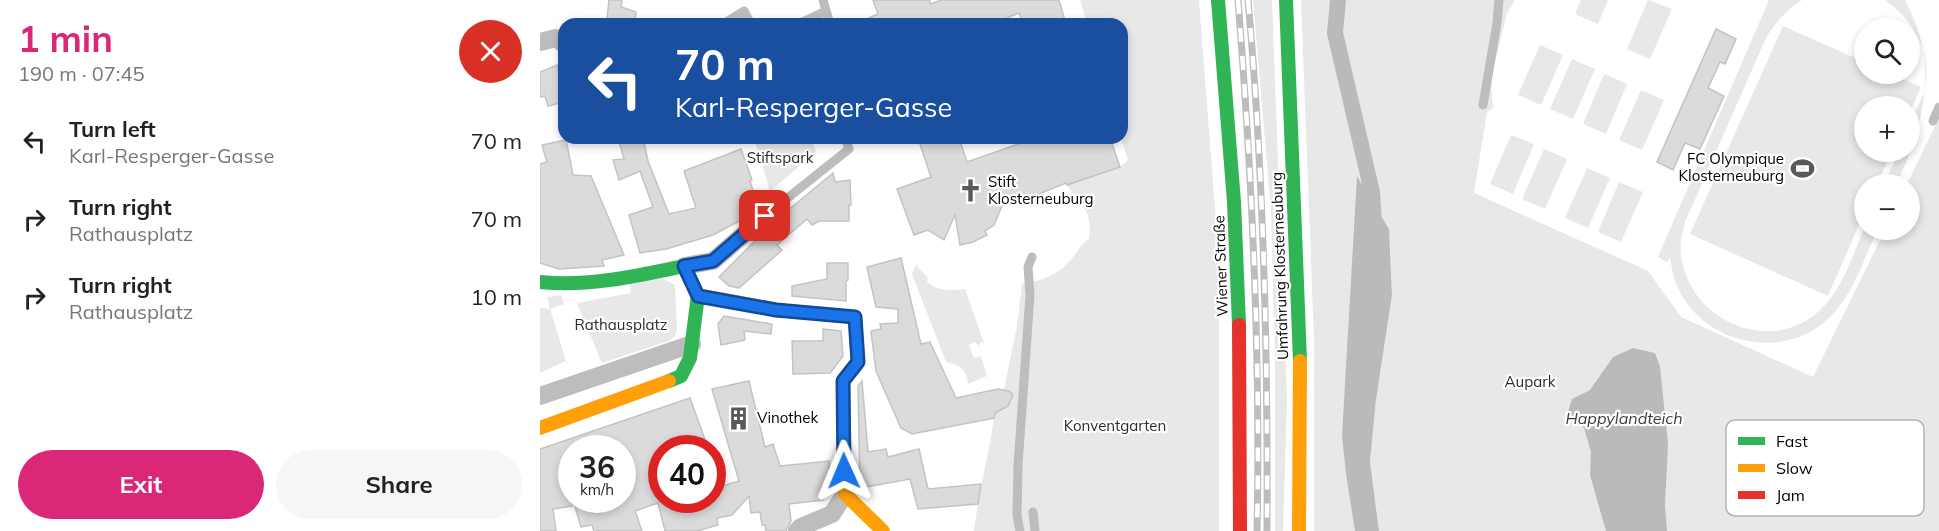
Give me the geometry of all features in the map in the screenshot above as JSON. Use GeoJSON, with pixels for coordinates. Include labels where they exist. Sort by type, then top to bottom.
{"type":"FeatureCollection","features":[{"type":"Feature","properties":{"kind":"street","name":"Wiener Straße"},"geometry":{"type":"LineString","coordinates":[[1218,0],[1234,201],[1240,345],[1240,531]]}},
{"type":"Feature","properties":{"kind":"street","name":"Umfahrung Klosterneuburg"},"geometry":{"type":"LineString","coordinates":[[1286,0],[1300,350],[1299,531]]}},
{"type":"Feature","properties":{"kind":"street"},"geometry":{"type":"LineString","coordinates":[[540,282],[562,286],[597,282],[713,261],[765,216]]}},
{"type":"Feature","properties":{"kind":"street"},"geometry":{"type":"LineString","coordinates":[[540,428],[681,376],[690,358],[698,296],[684,266]]}},
{"type":"Feature","properties":{"kind":"street"},"geometry":{"type":"LineString","coordinates":[[698,296],[776,310],[855,317],[858,362],[843,381],[844,494],[832,513],[797,531]]}},
{"type":"Feature","properties":{"kind":"street"},"geometry":{"type":"LineString","coordinates":[[540,396],[692,344]]}},
{"type":"Feature","properties":{"kind":"street"},"geometry":{"type":"LineString","coordinates":[[844,494],[883,531]]}},
{"type":"Feature","properties":{"kind":"lane"},"geometry":{"type":"LineString","coordinates":[[740,0],[748,18]]}},
{"type":"Feature","properties":{"kind":"lane"},"geometry":{"type":"LineString","coordinates":[[823,0],[828,18]]}},
{"type":"Feature","properties":{"kind":"lane"},"geometry":{"type":"LineString","coordinates":[[1483,105],[1499,0]]}},
{"type":"Feature","properties":{"kind":"lane"},"geometry":{"type":"LineString","coordinates":[[733,18],[744,11]]}},
{"type":"Feature","properties":{"kind":"lane"},"geometry":{"type":"LineString","coordinates":[[811,18],[826,11]]}},
{"type":"Feature","properties":{"kind":"lane"},"geometry":{"type":"LineString","coordinates":[[1933,121],[1939,107]]}},
{"type":"Feature","properties":{"kind":"lane"},"geometry":{"type":"LineString","coordinates":[[765,216],[849,149],[847,144]]}},
{"type":"Feature","properties":{"kind":"lane"},"geometry":{"type":"LineString","coordinates":[[1020,531],[1017,515],[1018,465],[1030,294],[1028,267],[1032,257]]}},
{"type":"Feature","properties":{"kind":"lane"},"geometry":{"type":"LineString","coordinates":[[1033,512],[1035,531]]}},
{"type":"Feature","properties":{"kind":"green space","name":"Konventgarten"},"geometry":{"type":"Polygon","coordinates":[[[1080,0],[1199,0],[1219,260],[1219,531],[974,531],[995,410],[1007,406],[1013,395],[1004,390],[1017,326],[1022,284],[1057,272],[1089,239],[1089,221],[1085,209],[1067,185],[1120,167],[1128,160],[1123,144],[1128,144],[1128,18],[1085,18],[1080,0]]]}},
{"type":"Feature","properties":{"kind":"green space"},"geometry":{"type":"Polygon","coordinates":[[[1253,0],[1272,0],[1287,400],[1283,531],[1275,531],[1275,355],[1271,210],[1253,0]]]}},
{"type":"Feature","properties":{"kind":"green space","name":"Aupark"},"geometry":{"type":"Polygon","coordinates":[[[1301,0],[1515,0],[1507,13],[1491,78],[1493,108],[1487,112],[1474,193],[1648,271],[1681,317],[1813,377],[1880,240],[1920,240],[1920,174],[1912,174],[1918,162],[1920,162],[1920,157],[1939,118],[1939,531],[1379,531],[1370,462],[1376,400],[1392,295],[1389,229],[1358,177],[1353,510],[1355,531],[1314,531],[1314,339],[1301,0]]]}},
{"type":"Feature","properties":{"kind":"green space"},"geometry":{"type":"Polygon","coordinates":[[[1581,0],[1608,0],[1598,24],[1575,14],[1581,0]]]}},
{"type":"Feature","properties":{"kind":"green space"},"geometry":{"type":"Polygon","coordinates":[[[1648,0],[1672,9],[1650,59],[1627,49],[1648,0]]]}},
{"type":"Feature","properties":{"kind":"green space"},"geometry":{"type":"Polygon","coordinates":[[[1769,0],[1802,0],[1782,17],[1766,38],[1685,222],[1681,240],[1683,265],[1692,288],[1707,307],[1727,321],[1749,329],[1773,331],[1796,326],[1818,312],[1840,284],[1860,240],[1873,240],[1850,290],[1835,312],[1808,333],[1788,340],[1767,343],[1746,341],[1708,324],[1692,310],[1680,292],[1670,257],[1667,262],[1658,257],[1769,0]]]}},
{"type":"Feature","properties":{"kind":"green space"},"geometry":{"type":"Polygon","coordinates":[[[1885,0],[1905,0],[1913,18],[1904,18],[1885,0]]]}},
{"type":"Feature","properties":{"kind":"green space","name":"FC Olympique Klosterneuburg"},"geometry":{"type":"Polygon","coordinates":[[[1783,26],[1854,58],[1854,84],[1914,84],[1921,87],[1917,96],[1854,96],[1854,162],[1887,162],[1882,174],[1854,174],[1854,236],[1828,296],[1690,234],[1783,26]]]}},
{"type":"Feature","properties":{"kind":"green space"},"geometry":{"type":"Polygon","coordinates":[[[1540,45],[1563,55],[1541,105],[1518,95],[1540,45]]]}},
{"type":"Feature","properties":{"kind":"green space"},"geometry":{"type":"Polygon","coordinates":[[[1922,49],[1926,62],[1925,90],[1925,69],[1922,49]]]}},
{"type":"Feature","properties":{"kind":"green space"},"geometry":{"type":"Polygon","coordinates":[[[1572,59],[1595,69],[1573,119],[1550,109],[1572,59]]]}},
{"type":"Feature","properties":{"kind":"green space"},"geometry":{"type":"Polygon","coordinates":[[[1604,74],[1627,84],[1606,134],[1583,124],[1604,74]]]}},
{"type":"Feature","properties":{"kind":"green space"},"geometry":{"type":"Polygon","coordinates":[[[1641,90],[1664,100],[1642,150],[1619,140],[1641,90]]]}},
{"type":"Feature","properties":{"kind":"green space"},"geometry":{"type":"Polygon","coordinates":[[[1925,90],[1920,118],[1920,103],[1925,90]]]}},
{"type":"Feature","properties":{"kind":"green space"},"geometry":{"type":"Polygon","coordinates":[[[1511,135],[1534,144],[1513,194],[1490,184],[1511,135]]]}},
{"type":"Feature","properties":{"kind":"green space","name":"Stiftspark"},"geometry":{"type":"Polygon","coordinates":[[[756,144],[813,144],[816,152],[770,191],[756,144]]]}},
{"type":"Feature","properties":{"kind":"green space"},"geometry":{"type":"Polygon","coordinates":[[[1544,149],[1567,159],[1545,209],[1522,199],[1544,149]]]}},
{"type":"Feature","properties":{"kind":"green space"},"geometry":{"type":"Polygon","coordinates":[[[1894,162],[1906,162],[1901,174],[1889,174],[1894,162]]]}},
{"type":"Feature","properties":{"kind":"green space"},"geometry":{"type":"Polygon","coordinates":[[[1587,168],[1610,178],[1588,228],[1565,218],[1587,168]]]}},
{"type":"Feature","properties":{"kind":"green space"},"geometry":{"type":"Polygon","coordinates":[[[1619,182],[1643,192],[1621,242],[1598,232],[1619,182]]]}},
{"type":"Feature","properties":{"kind":"green space"},"geometry":{"type":"Polygon","coordinates":[[[916,265],[928,278],[927,282],[935,287],[950,290],[965,289],[984,343],[981,342],[979,346],[975,342],[969,345],[974,358],[981,356],[987,376],[968,384],[962,368],[946,362],[912,274],[916,265]]]}},
{"type":"Feature","properties":{"kind":"green space","name":"Rathausplatz"},"geometry":{"type":"Polygon","coordinates":[[[662,278],[675,285],[677,331],[674,337],[602,363],[577,303],[631,293],[629,281],[662,278]]]}},
{"type":"Feature","properties":{"kind":"green space"},"geometry":{"type":"Polygon","coordinates":[[[561,295],[564,304],[550,309],[547,297],[561,295]]]}},
{"type":"Feature","properties":{"kind":"green space","name":"Rathausplatz"},"geometry":{"type":"Polygon","coordinates":[[[540,308],[550,309],[566,361],[540,373],[540,308]]]}},
{"type":"Feature","properties":{"kind":"water"},"geometry":{"type":"Polygon","coordinates":[[[1357,176],[1389,229],[1392,295],[1376,400],[1370,462],[1379,531],[1355,531],[1342,436],[1357,176]]]}},
{"type":"Feature","properties":{"kind":"water","name":"Happylandteich"},"geometry":{"type":"Polygon","coordinates":[[[1633,348],[1655,353],[1660,367],[1668,444],[1665,505],[1667,531],[1606,531],[1590,475],[1591,452],[1584,428],[1567,415],[1572,399],[1590,390],[1613,357],[1633,348]]]}},
{"type":"Feature","properties":{"kind":"building"},"geometry":{"type":"Polygon","coordinates":[[[609,0],[622,0],[621,7],[636,12],[635,18],[607,18],[609,0]]]}},
{"type":"Feature","properties":{"kind":"building"},"geometry":{"type":"Polygon","coordinates":[[[873,0],[929,0],[931,4],[941,0],[1059,0],[1064,18],[1021,18],[1019,13],[1007,18],[869,18],[878,14],[873,0]]]}},
{"type":"Feature","properties":{"kind":"building"},"geometry":{"type":"Polygon","coordinates":[[[1716,29],[1736,39],[1725,64],[1720,62],[1708,88],[1724,96],[1700,149],[1685,143],[1673,170],[1657,162],[1716,29]]]}},
{"type":"Feature","properties":{"kind":"building"},"geometry":{"type":"Polygon","coordinates":[[[557,65],[558,104],[548,106],[545,96],[540,97],[540,72],[557,65]]]}},
{"type":"Feature","properties":{"kind":"building"},"geometry":{"type":"Polygon","coordinates":[[[558,142],[558,144],[567,144],[573,175],[591,176],[624,255],[602,260],[604,266],[559,269],[540,263],[540,164],[547,162],[542,145],[558,142]]]}},
{"type":"Feature","properties":{"kind":"building"},"geometry":{"type":"Polygon","coordinates":[[[620,144],[644,144],[648,161],[669,214],[696,208],[684,171],[741,149],[752,180],[750,181],[758,207],[741,220],[713,235],[666,249],[640,253],[629,215],[653,207],[640,171],[619,180],[613,160],[624,159],[620,144]]]}},
{"type":"Feature","properties":{"kind":"building","name":"Stift Klosterneuburg"},"geometry":{"type":"Polygon","coordinates":[[[920,144],[961,144],[967,162],[1018,144],[1112,144],[1120,167],[1002,206],[994,225],[985,231],[987,235],[960,245],[955,215],[944,240],[928,230],[914,235],[897,189],[931,177],[920,144]]]}},
{"type":"Feature","properties":{"kind":"building"},"geometry":{"type":"Polygon","coordinates":[[[833,173],[835,182],[850,180],[849,221],[819,221],[812,225],[807,219],[777,245],[782,250],[739,288],[729,286],[719,277],[774,222],[833,173]]]}},
{"type":"Feature","properties":{"kind":"building"},"geometry":{"type":"Polygon","coordinates":[[[901,258],[921,344],[930,342],[956,398],[998,389],[1009,391],[1013,395],[1008,406],[995,413],[994,418],[912,434],[901,428],[876,371],[871,331],[881,329],[880,324],[898,323],[898,309],[876,307],[867,267],[901,258]]]}},
{"type":"Feature","properties":{"kind":"building"},"geometry":{"type":"Polygon","coordinates":[[[827,263],[848,263],[846,301],[792,296],[792,286],[827,279],[827,263]]]}},
{"type":"Feature","properties":{"kind":"building"},"geometry":{"type":"Polygon","coordinates":[[[724,316],[772,324],[771,334],[744,331],[745,340],[721,345],[718,324],[724,316]]]}},
{"type":"Feature","properties":{"kind":"building"},"geometry":{"type":"Polygon","coordinates":[[[823,329],[841,331],[843,356],[830,373],[793,374],[792,341],[823,341],[823,329]]]}},
{"type":"Feature","properties":{"kind":"building"},"geometry":{"type":"Polygon","coordinates":[[[749,381],[765,447],[773,444],[780,466],[829,461],[830,485],[822,486],[823,500],[789,504],[791,521],[786,531],[766,531],[765,525],[762,525],[760,512],[751,513],[749,496],[732,515],[717,518],[718,525],[697,531],[665,531],[660,513],[726,513],[726,485],[739,481],[712,389],[749,381]]]}},
{"type":"Feature","properties":{"kind":"building"},"geometry":{"type":"Polygon","coordinates":[[[862,381],[868,452],[886,449],[888,457],[919,449],[928,489],[981,484],[978,504],[918,509],[910,479],[860,488],[858,386],[862,381]]]}},
{"type":"Feature","properties":{"kind":"building"},"geometry":{"type":"Polygon","coordinates":[[[690,398],[703,435],[648,435],[648,506],[636,511],[636,435],[581,435],[690,398]]]}},
{"type":"Feature","properties":{"kind":"building"},"geometry":{"type":"Polygon","coordinates":[[[558,443],[558,508],[553,509],[556,531],[540,531],[540,449],[558,443]]]}},
{"type":"Feature","properties":{"kind":"building"},"geometry":{"type":"Polygon","coordinates":[[[577,513],[636,513],[642,531],[594,531],[592,525],[581,527],[577,513]]]}},
{"type":"Feature","properties":{"kind":"waterway"},"geometry":{"type":"LineString","coordinates":[[1338,0],[1335,33],[1372,192],[1374,223]]}},
{"type":"Feature","properties":{"kind":"railway"},"geometry":{"type":"LineString","coordinates":[[1238,0],[1254,266],[1258,398],[1257,531]]}},
{"type":"Feature","properties":{"kind":"railway"},"geometry":{"type":"LineString","coordinates":[[1248,0],[1258,133],[1264,266],[1267,531]]}},
{"type":"Feature","properties":{"kind":"traffic: fast"},"geometry":{"type":"LineString","coordinates":[[1218,0],[1234,202],[1239,325]]}},
{"type":"Feature","properties":{"kind":"traffic: fast"},"geometry":{"type":"LineString","coordinates":[[1286,0],[1300,361]]}},
{"type":"Feature","properties":{"kind":"traffic: fast"},"geometry":{"type":"LineString","coordinates":[[540,282],[594,282],[684,266],[698,295],[690,358],[681,376],[669,381]]}},
{"type":"Feature","properties":{"kind":"traffic: slow"},"geometry":{"type":"LineString","coordinates":[[698,295],[776,310],[855,317],[858,361],[843,381],[845,494],[883,531]]}},
{"type":"Feature","properties":{"kind":"traffic: slow"},"geometry":{"type":"LineString","coordinates":[[1299,531],[1300,361]]}},
{"type":"Feature","properties":{"kind":"traffic: slow"},"geometry":{"type":"LineString","coordinates":[[540,428],[669,381]]}},
{"type":"Feature","properties":{"kind":"traffic: jam"},"geometry":{"type":"LineString","coordinates":[[1239,325],[1240,531]]}},
{"type":"Feature","properties":{"kind":"place","name":"FC Olympique Klosterneuburg"},"geometry":{"type":"Point","coordinates":[1802,168]}},
{"type":"Feature","properties":{"kind":"place","name":"Stift Klosterneuburg"},"geometry":{"type":"Point","coordinates":[970,191]}},
{"type":"Feature","properties":{"kind":"place","name":"Vinothek"},"geometry":{"type":"Point","coordinates":[739,418]}},
{"type":"Feature","properties":{"kind":"route"},"geometry":{"type":"LineString","coordinates":[[765,216],[713,261],[684,266],[698,296],[776,310],[855,317],[858,362],[843,381],[844,471]]}}]}
